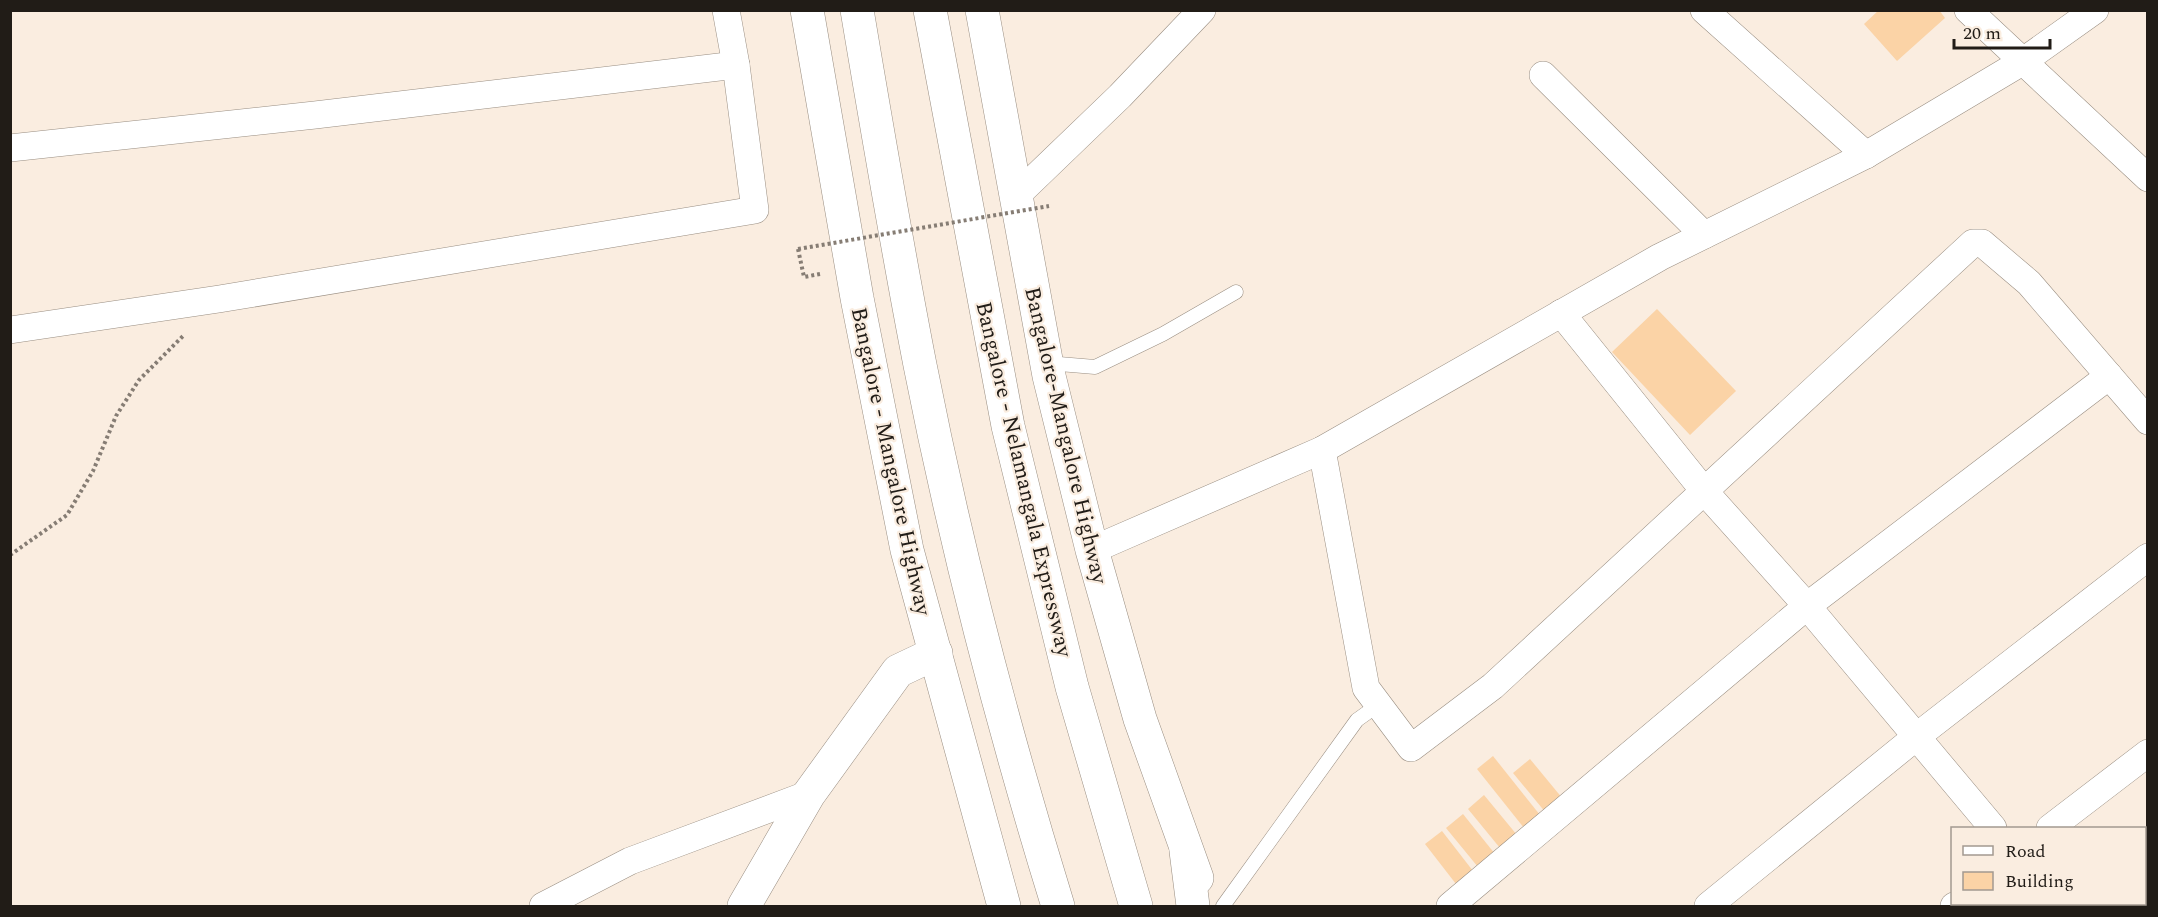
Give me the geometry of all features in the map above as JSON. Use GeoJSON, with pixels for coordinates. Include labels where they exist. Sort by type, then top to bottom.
{"type":"FeatureCollection","features":[{"type":"Feature","properties":{"kind":"main road","name":"Bangalore - Mangalore Highway"},"geometry":{"type":"LineString","coordinates":[[807,10],[857,298],[900,516],[1004,906]]}},
{"type":"Feature","properties":{"kind":"main road"},"geometry":{"type":"LineString","coordinates":[[857,10],[920,366],[957,537],[993,686],[1058,906]]}},
{"type":"Feature","properties":{"kind":"main road","name":"Bangalore - Nelamangala Expressway"},"geometry":{"type":"LineString","coordinates":[[930,10],[1008,426],[1072,687],[1136,906]]}},
{"type":"Feature","properties":{"kind":"main road","name":"Bangalore-Mangalore Highway"},"geometry":{"type":"LineString","coordinates":[[982,10],[1047,363],[1092,549],[1140,719],[1186,851]]}},
{"type":"Feature","properties":{"kind":"main road"},"geometry":{"type":"LineString","coordinates":[[744,906],[809,794],[898,670],[936,653]]}},
{"type":"Feature","properties":{"kind":"main road"},"geometry":{"type":"LineString","coordinates":[[1186,851],[1193,906]]}},
{"type":"Feature","properties":{"kind":"main road"},"geometry":{"type":"LineString","coordinates":[[1186,851],[1208,906]]}},
{"type":"Feature","properties":{"kind":"street"},"geometry":{"type":"LineString","coordinates":[[10,330],[219,299],[755,210],[736,65],[726,10]]}},
{"type":"Feature","properties":{"kind":"street"},"geometry":{"type":"LineString","coordinates":[[1015,197],[1120,96],[1202,10]]}},
{"type":"Feature","properties":{"kind":"street"},"geometry":{"type":"LineString","coordinates":[[1704,10],[1866,155]]}},
{"type":"Feature","properties":{"kind":"street"},"geometry":{"type":"LineString","coordinates":[[1968,10],[2148,178]]}},
{"type":"Feature","properties":{"kind":"street"},"geometry":{"type":"LineString","coordinates":[[1092,549],[1322,450],[1704,235],[1866,155],[2022,62],[2095,10]]}},
{"type":"Feature","properties":{"kind":"street"},"geometry":{"type":"LineString","coordinates":[[10,148],[315,115],[736,65]]}},
{"type":"Feature","properties":{"kind":"street"},"geometry":{"type":"LineString","coordinates":[[1543,75],[1704,235]]}},
{"type":"Feature","properties":{"kind":"street"},"geometry":{"type":"LineString","coordinates":[[1322,450],[1366,688],[1411,748],[1493,686],[1973,243],[1982,243],[2029,283],[2148,421]]}},
{"type":"Feature","properties":{"kind":"street"},"geometry":{"type":"LineString","coordinates":[[1562,313],[1705,492],[1807,606],[1992,827]]}},
{"type":"Feature","properties":{"kind":"street"},"geometry":{"type":"LineString","coordinates":[[1450,906],[1807,606],[2109,376]]}},
{"type":"Feature","properties":{"kind":"street"},"geometry":{"type":"LineString","coordinates":[[1708,906],[1916,737],[2148,557]]}},
{"type":"Feature","properties":{"kind":"street"},"geometry":{"type":"LineString","coordinates":[[2051,827],[2148,753]]}},
{"type":"Feature","properties":{"kind":"street"},"geometry":{"type":"LineString","coordinates":[[543,906],[630,861],[809,794]]}},
{"type":"Feature","properties":{"kind":"lane"},"geometry":{"type":"LineString","coordinates":[[1047,363],[1095,367],[1163,334],[1236,292]]}},
{"type":"Feature","properties":{"kind":"lane"},"geometry":{"type":"LineString","coordinates":[[1223,906],[1357,720],[1378,705]]}},
{"type":"Feature","properties":{"kind":"path"},"geometry":{"type":"LineString","coordinates":[[804,277],[798,249],[1049,207]]}},
{"type":"Feature","properties":{"kind":"path"},"geometry":{"type":"LineString","coordinates":[[10,555],[67,515],[93,471],[116,416],[139,380],[219,299]]}},
{"type":"Feature","properties":{"kind":"building"},"geometry":{"type":"Polygon","coordinates":[[[1879,10],[1939,10],[1945,18],[1897,61],[1864,24],[1879,10]]]}},
{"type":"Feature","properties":{"kind":"building"},"geometry":{"type":"Polygon","coordinates":[[[1657,309],[1736,391],[1690,435],[1612,352],[1657,309]]]}},
{"type":"Feature","properties":{"kind":"building"},"geometry":{"type":"Polygon","coordinates":[[[1493,756],[1540,815],[1524,828],[1477,769],[1493,756]]]}},
{"type":"Feature","properties":{"kind":"building"},"geometry":{"type":"Polygon","coordinates":[[[1530,759],[1563,799],[1546,813],[1513,773],[1530,759]]]}},
{"type":"Feature","properties":{"kind":"building"},"geometry":{"type":"Polygon","coordinates":[[[1484,795],[1517,835],[1500,848],[1468,809],[1484,795]]]}},
{"type":"Feature","properties":{"kind":"building"},"geometry":{"type":"Polygon","coordinates":[[[1463,814],[1495,854],[1478,867],[1446,828],[1463,814]]]}},
{"type":"Feature","properties":{"kind":"building"},"geometry":{"type":"Polygon","coordinates":[[[1442,831],[1473,871],[1456,884],[1425,844],[1442,831]]]}}]}
